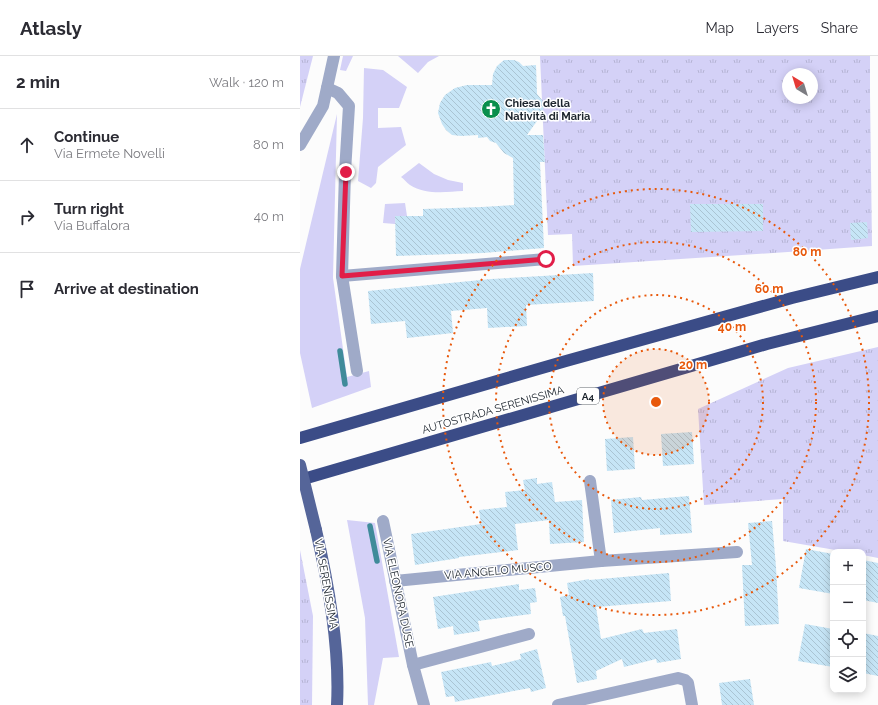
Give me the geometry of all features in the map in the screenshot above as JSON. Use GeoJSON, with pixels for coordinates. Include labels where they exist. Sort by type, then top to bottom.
{"type":"FeatureCollection","features":[{"type":"Feature","properties":{"kind":"highway"},"geometry":{"type":"LineString","coordinates":[[300,438],[777,302],[878,277]]}},
{"type":"Feature","properties":{"kind":"highway","name":"AUTOSTRADA SERENISSIMA"},"geometry":{"type":"LineString","coordinates":[[300,480],[768,344],[878,316]]}},
{"type":"Feature","properties":{"kind":"main road","name":"VIA SERENISSIMA"},"geometry":{"type":"LineString","coordinates":[[300,465],[327,576],[334,636],[338,688],[337,705]]}},
{"type":"Feature","properties":{"kind":"street"},"geometry":{"type":"LineString","coordinates":[[300,145],[323,106],[334,56]]}},
{"type":"Feature","properties":{"kind":"street"},"geometry":{"type":"LineString","coordinates":[[327,88],[338,93],[349,106],[342,276],[357,371]]}},
{"type":"Feature","properties":{"kind":"street"},"geometry":{"type":"LineString","coordinates":[[342,276],[546,259]]}},
{"type":"Feature","properties":{"kind":"street"},"geometry":{"type":"LineString","coordinates":[[590,481],[601,561]]}},
{"type":"Feature","properties":{"kind":"street","name":"VIA ELEONORA DUSE"},"geometry":{"type":"LineString","coordinates":[[384,520],[413,665],[424,705]]}},
{"type":"Feature","properties":{"kind":"street","name":"VIA ANGELO MUSCO"},"geometry":{"type":"LineString","coordinates":[[395,581],[601,561],[737,552]]}},
{"type":"Feature","properties":{"kind":"street"},"geometry":{"type":"LineString","coordinates":[[413,665],[529,634]]}},
{"type":"Feature","properties":{"kind":"street"},"geometry":{"type":"LineString","coordinates":[[558,705],[678,678],[688,683],[692,705]]}},
{"type":"Feature","properties":{"kind":"green space"},"geometry":{"type":"Polygon","coordinates":[[[300,56],[313,56],[300,107],[300,56]]]}},
{"type":"Feature","properties":{"kind":"green space"},"geometry":{"type":"Polygon","coordinates":[[[343,56],[353,56],[346,71],[340,70],[343,56]]]}},
{"type":"Feature","properties":{"kind":"green space"},"geometry":{"type":"Polygon","coordinates":[[[398,56],[439,56],[428,62],[418,73],[398,56]]]}},
{"type":"Feature","properties":{"kind":"green space"},"geometry":{"type":"Polygon","coordinates":[[[540,56],[870,56],[872,246],[573,266],[572,234],[548,235],[540,56]]]}},
{"type":"Feature","properties":{"kind":"green space"},"geometry":{"type":"Polygon","coordinates":[[[364,68],[383,70],[407,87],[399,108],[378,108],[378,128],[401,127],[406,145],[378,167],[376,183],[371,188],[358,181],[363,118],[364,68]]]}},
{"type":"Feature","properties":{"kind":"green space"},"geometry":{"type":"Polygon","coordinates":[[[337,114],[333,278],[347,377],[369,371],[371,387],[312,408],[300,353],[300,269],[337,114]]]}},
{"type":"Feature","properties":{"kind":"green space"},"geometry":{"type":"Polygon","coordinates":[[[419,163],[434,174],[448,180],[463,183],[463,191],[429,192],[410,185],[401,177],[419,163]]]}},
{"type":"Feature","properties":{"kind":"green space"},"geometry":{"type":"Polygon","coordinates":[[[405,203],[407,216],[395,216],[395,224],[383,223],[385,204],[405,203]]]}},
{"type":"Feature","properties":{"kind":"green space"},"geometry":{"type":"Polygon","coordinates":[[[878,347],[878,558],[866,556],[866,549],[830,549],[783,541],[783,499],[704,505],[698,409],[788,368],[878,347]]]}},
{"type":"Feature","properties":{"kind":"green space"},"geometry":{"type":"Polygon","coordinates":[[[347,520],[375,523],[399,657],[383,658],[374,705],[368,705],[365,618],[347,520]]]}},
{"type":"Feature","properties":{"kind":"green space"},"geometry":{"type":"Polygon","coordinates":[[[300,550],[313,616],[312,705],[300,705],[300,550]]]}},
{"type":"Feature","properties":{"kind":"building"},"geometry":{"type":"Polygon","coordinates":[[[504,60],[514,60],[523,66],[536,65],[537,94],[544,105],[542,114],[527,135],[543,135],[545,162],[540,162],[544,248],[483,253],[396,256],[395,216],[423,216],[423,209],[514,205],[513,158],[504,153],[496,143],[490,141],[487,137],[478,138],[478,135],[452,135],[442,124],[438,113],[440,103],[445,95],[455,88],[467,85],[492,85],[493,74],[497,66],[504,60]]]}},
{"type":"Feature","properties":{"kind":"building"},"geometry":{"type":"Polygon","coordinates":[[[690,204],[763,204],[763,231],[691,232],[690,204]]]}},
{"type":"Feature","properties":{"kind":"building"},"geometry":{"type":"Polygon","coordinates":[[[867,222],[868,238],[851,240],[850,223],[867,222]]]}},
{"type":"Feature","properties":{"kind":"building"},"geometry":{"type":"Polygon","coordinates":[[[593,273],[594,301],[526,305],[527,326],[488,328],[487,308],[451,311],[453,333],[407,338],[405,321],[371,324],[368,291],[491,279],[593,273]]]}},
{"type":"Feature","properties":{"kind":"building"},"geometry":{"type":"Polygon","coordinates":[[[692,432],[694,464],[663,466],[661,434],[692,432]]]}},
{"type":"Feature","properties":{"kind":"building"},"geometry":{"type":"Polygon","coordinates":[[[633,437],[635,469],[607,471],[605,439],[633,437]]]}},
{"type":"Feature","properties":{"kind":"building"},"geometry":{"type":"Polygon","coordinates":[[[537,478],[537,484],[552,482],[555,502],[582,500],[584,542],[550,544],[549,520],[515,524],[518,550],[459,557],[415,565],[411,534],[481,524],[479,510],[507,507],[505,492],[525,490],[523,480],[537,478]]]}},
{"type":"Feature","properties":{"kind":"building"},"geometry":{"type":"Polygon","coordinates":[[[689,496],[692,533],[660,535],[660,528],[614,533],[611,500],[641,497],[642,500],[689,496]]]}},
{"type":"Feature","properties":{"kind":"building"},"geometry":{"type":"Polygon","coordinates":[[[772,521],[779,624],[745,626],[742,565],[752,565],[748,523],[772,521]]]}},
{"type":"Feature","properties":{"kind":"building"},"geometry":{"type":"Polygon","coordinates":[[[806,549],[830,553],[830,593],[799,588],[806,549]]]}},
{"type":"Feature","properties":{"kind":"building"},"geometry":{"type":"Polygon","coordinates":[[[866,561],[878,563],[878,603],[866,601],[866,561]]]}},
{"type":"Feature","properties":{"kind":"building"},"geometry":{"type":"Polygon","coordinates":[[[669,573],[671,601],[596,607],[601,639],[642,629],[644,633],[677,629],[681,659],[657,663],[656,659],[624,667],[622,659],[596,671],[597,679],[577,683],[565,616],[563,616],[560,597],[569,595],[567,583],[589,579],[669,573]]]}},
{"type":"Feature","properties":{"kind":"building"},"geometry":{"type":"Polygon","coordinates":[[[519,584],[519,590],[535,588],[537,602],[530,603],[531,614],[478,621],[480,631],[454,635],[453,626],[438,629],[433,597],[519,584]]]}},
{"type":"Feature","properties":{"kind":"building"},"geometry":{"type":"Polygon","coordinates":[[[805,624],[830,628],[830,666],[798,661],[805,624]]]}},
{"type":"Feature","properties":{"kind":"building"},"geometry":{"type":"Polygon","coordinates":[[[866,634],[878,636],[878,676],[866,674],[866,634]]]}},
{"type":"Feature","properties":{"kind":"building"},"geometry":{"type":"Polygon","coordinates":[[[537,649],[546,688],[531,692],[530,688],[455,702],[454,696],[446,697],[441,672],[491,662],[492,666],[521,659],[520,654],[537,649]]]}},
{"type":"Feature","properties":{"kind":"building"},"geometry":{"type":"Polygon","coordinates":[[[750,679],[754,705],[722,705],[719,683],[750,679]]]}},
{"type":"Feature","properties":{"kind":"waterway"},"geometry":{"type":"LineString","coordinates":[[340,351],[345,384]]}},
{"type":"Feature","properties":{"kind":"waterway"},"geometry":{"type":"LineString","coordinates":[[370,526],[377,561]]}},
{"type":"Feature","properties":{"kind":"place","name":"Chiesa della Natività di Maria"},"geometry":{"type":"Point","coordinates":[491,109]}},
{"type":"Feature","properties":{"kind":"route"},"geometry":{"type":"LineString","coordinates":[[346,172],[342,276],[546,259]]}}]}
